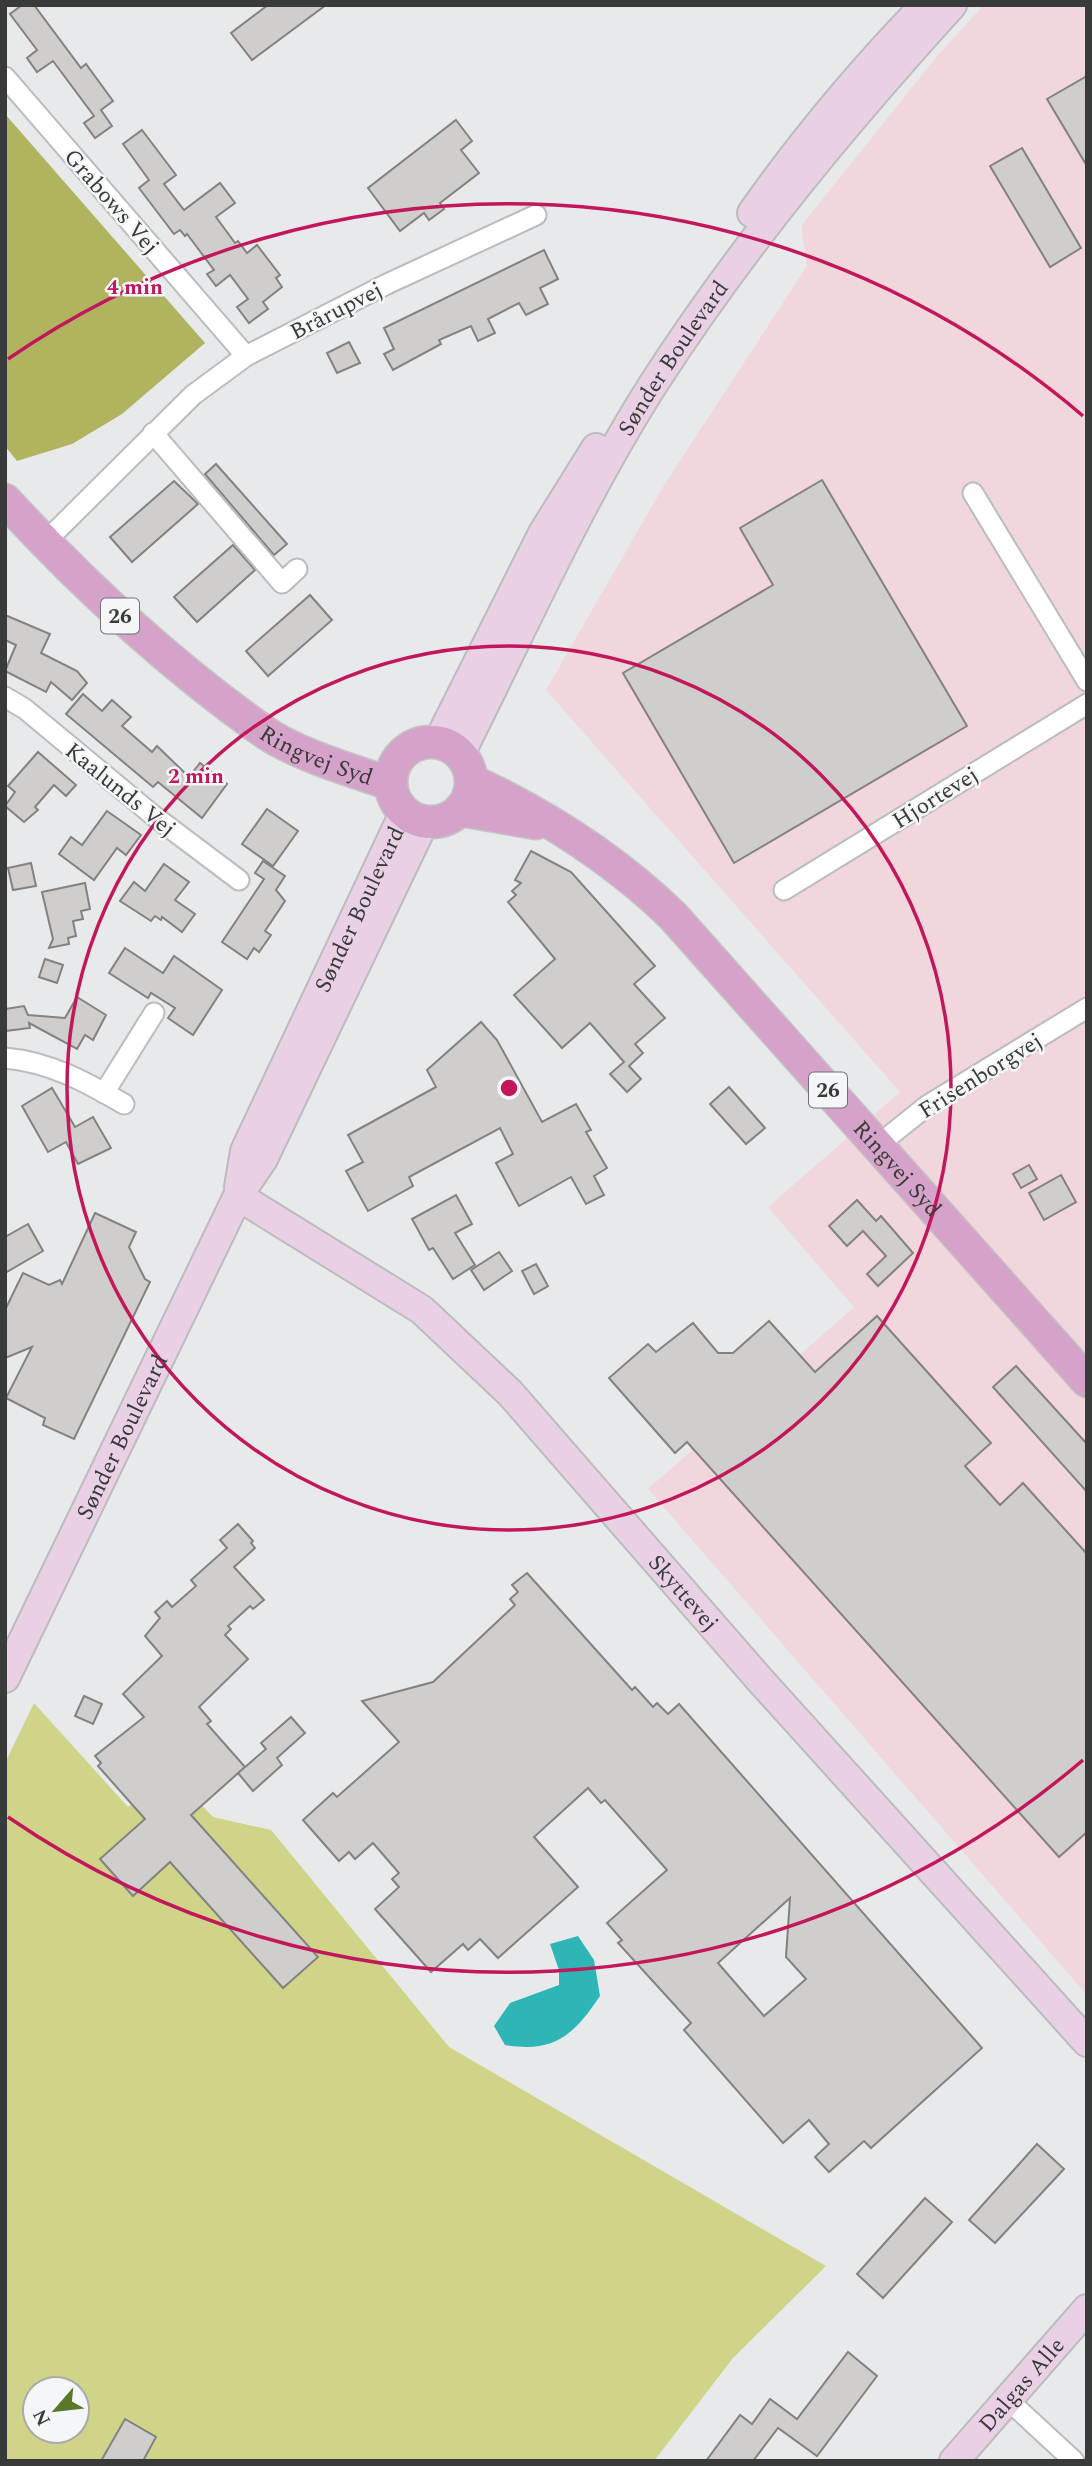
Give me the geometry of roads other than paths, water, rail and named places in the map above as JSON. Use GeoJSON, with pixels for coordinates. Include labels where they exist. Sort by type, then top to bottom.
{"type":"FeatureCollection","features":[{"type":"Feature","properties":{"kind":"main road","name":"Ringvej Syd"},"geometry":{"type":"LineString","coordinates":[[5,500],[44,543],[133,629],[188,675],[248,718],[393,773]]}},
{"type":"Feature","properties":{"kind":"main road","name":"26"},"geometry":{"type":"LineString","coordinates":[[393,773],[414,746],[458,772],[444,821],[414,818]]}},
{"type":"Feature","properties":{"kind":"main road","name":"Ringvej Syd"},"geometry":{"type":"LineString","coordinates":[[458,772],[593,848],[634,878],[673,916],[1087,1381]]}},
{"type":"Feature","properties":{"kind":"main road"},"geometry":{"type":"LineString","coordinates":[[393,773],[397,805],[414,818]]}},
{"type":"Feature","properties":{"kind":"street","name":"Sønder Boulevard"},"geometry":{"type":"LineString","coordinates":[[458,772],[543,533],[673,325],[780,173],[883,49],[925,5]]}},
{"type":"Feature","properties":{"kind":"street","name":"Sønder Boulevard"},"geometry":{"type":"LineString","coordinates":[[458,772],[595,486],[653,384],[767,221],[952,5]]}},
{"type":"Feature","properties":{"kind":"street","name":"Grabows Vej"},"geometry":{"type":"LineString","coordinates":[[5,77],[246,356]]}},
{"type":"Feature","properties":{"kind":"street","name":"Brårupvej"},"geometry":{"type":"LineString","coordinates":[[44,543],[193,395],[246,356],[387,284],[536,215]]}},
{"type":"Feature","properties":{"kind":"street"},"geometry":{"type":"LineString","coordinates":[[153,433],[282,583],[297,569]]}},
{"type":"Feature","properties":{"kind":"street"},"geometry":{"type":"LineString","coordinates":[[973,492],[1087,681]]}},
{"type":"Feature","properties":{"kind":"street","name":"Kaalunds Vej"},"geometry":{"type":"LineString","coordinates":[[5,697],[25,709],[144,808],[239,880]]}},
{"type":"Feature","properties":{"kind":"street","name":"Hjortevej"},"geometry":{"type":"LineString","coordinates":[[784,890],[1087,704]]}},
{"type":"Feature","properties":{"kind":"street","name":"Sønder Boulevard"},"geometry":{"type":"LineString","coordinates":[[5,1678],[237,1196],[263,1159],[414,818]]}},
{"type":"Feature","properties":{"kind":"street","name":"Frisenborgvej"},"geometry":{"type":"LineString","coordinates":[[877,1146],[928,1105],[1087,1008]]}},
{"type":"Feature","properties":{"kind":"street"},"geometry":{"type":"LineString","coordinates":[[104,1093],[154,1013]]}},
{"type":"Feature","properties":{"kind":"street"},"geometry":{"type":"LineString","coordinates":[[5,1058],[28,1060],[73,1074],[124,1104]]}},
{"type":"Feature","properties":{"kind":"street","name":"Skyttevej"},"geometry":{"type":"LineString","coordinates":[[237,1196],[422,1310],[510,1392],[760,1680],[1087,2042]]}},
{"type":"Feature","properties":{"kind":"street","name":"Dalgas Alle"},"geometry":{"type":"LineString","coordinates":[[954,2461],[1087,2309]]}},
{"type":"Feature","properties":{"kind":"street"},"geometry":{"type":"LineString","coordinates":[[1006,2399],[1074,2461]]}},
{"type":"Feature","properties":{"kind":"water"},"geometry":{"type":"Polygon","coordinates":[[[578,1936],[594,1960],[600,1996],[581,2022],[561,2038],[537,2046],[505,2045],[494,2026],[510,2003],[559,1985],[559,1970],[550,1944],[578,1936]]]}}]}
